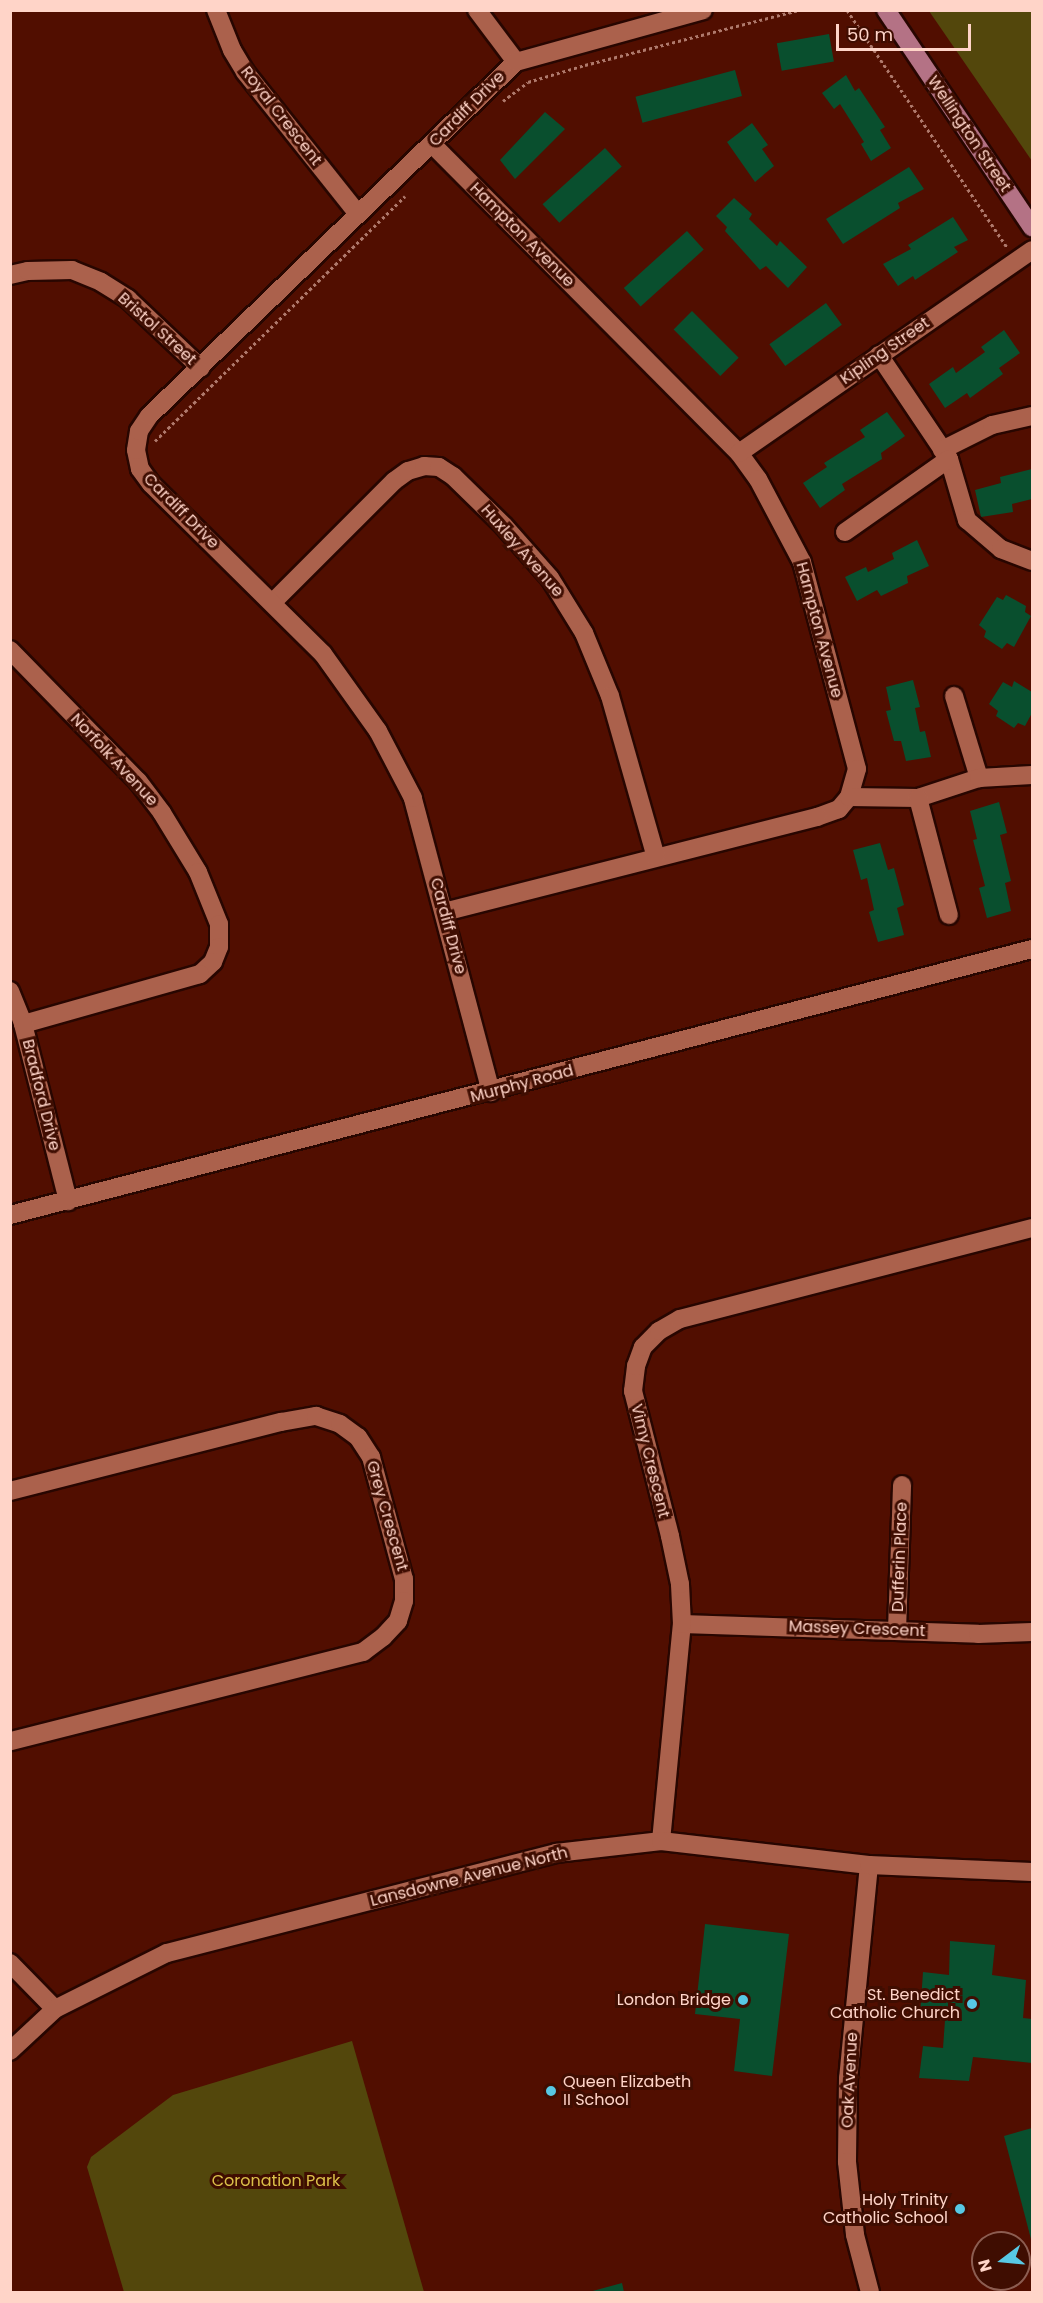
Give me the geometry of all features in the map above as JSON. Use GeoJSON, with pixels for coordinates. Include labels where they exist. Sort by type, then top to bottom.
{"type":"FeatureCollection","features":[{"type":"Feature","properties":{"kind":"main road","name":"Wellington Street"},"geometry":{"type":"LineString","coordinates":[[886,10],[1032,227]]}},
{"type":"Feature","properties":{"kind":"street","name":"Royal Crescent"},"geometry":{"type":"LineString","coordinates":[[216,10],[232,51],[245,72],[357,213]]}},
{"type":"Feature","properties":{"kind":"street"},"geometry":{"type":"LineString","coordinates":[[477,10],[516,62]]}},
{"type":"Feature","properties":{"kind":"street","name":"Cardiff Drive"},"geometry":{"type":"LineString","coordinates":[[491,1092],[413,798],[378,731],[323,654],[273,602],[151,484],[140,469],[136,450],[139,431],[149,416],[516,62],[703,10]]}},
{"type":"Feature","properties":{"kind":"street","name":"Hampton Avenue"},"geometry":{"type":"LineString","coordinates":[[432,144],[739,453],[758,479],[802,562],[857,769],[849,797]]}},
{"type":"Feature","properties":{"kind":"street","name":"Kipling Street"},"geometry":{"type":"LineString","coordinates":[[739,453],[1032,250]]}},
{"type":"Feature","properties":{"kind":"street","name":"Bristol Street"},"geometry":{"type":"LineString","coordinates":[[10,276],[28,271],[72,270],[101,282],[128,299],[201,368]]}},
{"type":"Feature","properties":{"kind":"street"},"geometry":{"type":"LineString","coordinates":[[879,355],[945,455],[967,520],[1002,549],[1032,561]]}},
{"type":"Feature","properties":{"kind":"street"},"geometry":{"type":"LineString","coordinates":[[845,532],[945,455],[992,425],[1032,416]]}},
{"type":"Feature","properties":{"kind":"street","name":"Huxley Avenue"},"geometry":{"type":"LineString","coordinates":[[273,602],[394,481],[408,471],[424,465],[439,467],[453,476],[504,525],[550,578],[584,633],[610,696],[656,857]]}},
{"type":"Feature","properties":{"kind":"street","name":"Norfolk Avenue"},"geometry":{"type":"LineString","coordinates":[[10,650],[138,781],[162,813],[198,872],[219,924],[219,947],[213,962],[200,974],[22,1024]]}},
{"type":"Feature","properties":{"kind":"street"},"geometry":{"type":"LineString","coordinates":[[954,696],[979,778]]}},
{"type":"Feature","properties":{"kind":"street"},"geometry":{"type":"LineString","coordinates":[[445,912],[817,817],[839,809],[849,797],[918,798],[979,778],[1032,775]]}},
{"type":"Feature","properties":{"kind":"street"},"geometry":{"type":"LineString","coordinates":[[918,798],[949,915]]}},
{"type":"Feature","properties":{"kind":"street","name":"Murphy Road"},"geometry":{"type":"LineString","coordinates":[[10,1215],[491,1092],[1032,949]]}},
{"type":"Feature","properties":{"kind":"street","name":"Bradford Drive"},"geometry":{"type":"LineString","coordinates":[[10,990],[22,1024],[68,1201]]}},
{"type":"Feature","properties":{"kind":"street","name":"Vimy Crescent"},"geometry":{"type":"LineString","coordinates":[[661,1840],[682,1624],[675,1561],[633,1391],[636,1366],[643,1347],[658,1331],[680,1319],[1032,1228]]}},
{"type":"Feature","properties":{"kind":"street","name":"Grey Crescent"},"geometry":{"type":"LineString","coordinates":[[10,1491],[281,1422],[316,1416],[340,1424],[358,1437],[371,1457],[404,1579],[404,1601],[398,1621],[383,1637],[363,1652],[10,1741]]}},
{"type":"Feature","properties":{"kind":"street","name":"Dufferin Place"},"geometry":{"type":"LineString","coordinates":[[897,1630],[902,1485]]}},
{"type":"Feature","properties":{"kind":"street","name":"Massey Crescent"},"geometry":{"type":"LineString","coordinates":[[682,1624],[978,1634],[1032,1632]]}},
{"type":"Feature","properties":{"kind":"street","name":"Lansdowne Avenue North"},"geometry":{"type":"LineString","coordinates":[[10,2051],[55,2009],[167,1953],[556,1853],[661,1840],[869,1865],[1032,1872]]}},
{"type":"Feature","properties":{"kind":"street","name":"Oak Avenue"},"geometry":{"type":"LineString","coordinates":[[869,1865],[848,2078],[847,2162],[855,2235],[870,2292]]}},
{"type":"Feature","properties":{"kind":"street"},"geometry":{"type":"LineString","coordinates":[[10,1963],[55,2009]]}},
{"type":"Feature","properties":{"kind":"path"},"geometry":{"type":"LineString","coordinates":[[495,109],[528,82],[799,10]]}},
{"type":"Feature","properties":{"kind":"path"},"geometry":{"type":"LineString","coordinates":[[847,10],[1008,249]]}},
{"type":"Feature","properties":{"kind":"path"},"geometry":{"type":"LineString","coordinates":[[152,445],[413,188]]}},
{"type":"Feature","properties":{"kind":"green space"},"geometry":{"type":"Polygon","coordinates":[[[929,11],[1032,11],[1032,161],[929,11]]]}},
{"type":"Feature","properties":{"kind":"green space","name":"Coronation Park"},"geometry":{"type":"Polygon","coordinates":[[[352,2041],[424,2292],[124,2292],[87,2167],[91,2157],[173,2095],[352,2041]]]}},
{"type":"Feature","properties":{"kind":"building"},"geometry":{"type":"Polygon","coordinates":[[[829,34],[834,62],[782,71],[777,43],[829,34]]]}},
{"type":"Feature","properties":{"kind":"building"},"geometry":{"type":"Polygon","coordinates":[[[735,70],[742,96],[642,123],[636,97],[735,70]]]}},
{"type":"Feature","properties":{"kind":"building"},"geometry":{"type":"Polygon","coordinates":[[[846,75],[855,91],[859,88],[885,127],[880,130],[891,148],[871,161],[861,144],[864,142],[840,104],[834,109],[822,93],[846,75]]]}},
{"type":"Feature","properties":{"kind":"building"},"geometry":{"type":"Polygon","coordinates":[[[545,112],[565,129],[515,179],[500,160],[545,112]]]}},
{"type":"Feature","properties":{"kind":"building"},"geometry":{"type":"Polygon","coordinates":[[[752,123],[768,145],[762,149],[774,166],[755,182],[727,142],[752,123]]]}},
{"type":"Feature","properties":{"kind":"building"},"geometry":{"type":"Polygon","coordinates":[[[605,148],[622,167],[559,223],[543,204],[605,148]]]}},
{"type":"Feature","properties":{"kind":"building"},"geometry":{"type":"Polygon","coordinates":[[[909,167],[924,189],[898,203],[900,208],[843,244],[826,219],[909,167]]]}},
{"type":"Feature","properties":{"kind":"building"},"geometry":{"type":"Polygon","coordinates":[[[734,198],[752,214],[749,219],[777,246],[780,241],[807,267],[788,288],[766,266],[760,270],[725,231],[727,227],[716,216],[734,198]]]}},
{"type":"Feature","properties":{"kind":"building"},"geometry":{"type":"Polygon","coordinates":[[[953,217],[968,240],[954,247],[958,252],[915,280],[913,276],[898,286],[883,264],[911,249],[908,245],[953,217]]]}},
{"type":"Feature","properties":{"kind":"building"},"geometry":{"type":"Polygon","coordinates":[[[687,231],[704,250],[641,306],[624,288],[687,231]]]}},
{"type":"Feature","properties":{"kind":"building"},"geometry":{"type":"Polygon","coordinates":[[[826,303],[842,325],[785,366],[769,344],[826,303]]]}},
{"type":"Feature","properties":{"kind":"building"},"geometry":{"type":"Polygon","coordinates":[[[692,311],[739,358],[720,376],[674,329],[692,311]]]}},
{"type":"Feature","properties":{"kind":"building"},"geometry":{"type":"Polygon","coordinates":[[[1004,330],[1020,353],[999,368],[1003,374],[970,398],[967,393],[945,408],[929,384],[953,367],[956,373],[985,352],[981,347],[1004,330]]]}},
{"type":"Feature","properties":{"kind":"building"},"geometry":{"type":"Polygon","coordinates":[[[887,412],[905,436],[881,453],[882,459],[842,484],[845,490],[820,508],[803,483],[827,467],[824,463],[865,437],[860,430],[887,412]]]}},
{"type":"Feature","properties":{"kind":"building"},"geometry":{"type":"Polygon","coordinates":[[[1032,469],[1032,499],[1012,504],[1013,512],[981,517],[975,490],[1001,483],[1000,477],[1032,469]]]}},
{"type":"Feature","properties":{"kind":"building"},"geometry":{"type":"Polygon","coordinates":[[[917,540],[929,566],[907,576],[908,583],[881,596],[877,590],[857,601],[845,577],[866,567],[868,572],[894,559],[892,553],[917,540]]]}},
{"type":"Feature","properties":{"kind":"building"},"geometry":{"type":"Polygon","coordinates":[[[1006,595],[1026,606],[1025,612],[1031,616],[1014,647],[1007,643],[1002,649],[984,637],[986,631],[979,625],[997,597],[1003,600],[1006,595]]]}},
{"type":"Feature","properties":{"kind":"building"},"geometry":{"type":"Polygon","coordinates":[[[913,680],[920,707],[915,708],[920,732],[925,731],[931,757],[906,761],[901,741],[894,741],[886,711],[891,710],[886,687],[913,680]]]}},
{"type":"Feature","properties":{"kind":"building"},"geometry":{"type":"Polygon","coordinates":[[[1014,681],[1032,692],[1032,713],[1025,726],[1018,723],[1014,728],[996,716],[998,711],[989,704],[1003,682],[1012,687],[1014,681]]]}},
{"type":"Feature","properties":{"kind":"building"},"geometry":{"type":"Polygon","coordinates":[[[999,802],[1007,833],[1000,835],[1011,881],[1005,883],[1011,911],[987,918],[979,888],[985,886],[973,840],[977,839],[970,811],[999,802]]]}},
{"type":"Feature","properties":{"kind":"building"},"geometry":{"type":"Polygon","coordinates":[[[880,843],[888,870],[894,868],[904,905],[897,908],[904,935],[878,942],[869,912],[874,910],[867,878],[861,880],[853,850],[880,843]]]}},
{"type":"Feature","properties":{"kind":"building"},"geometry":{"type":"Polygon","coordinates":[[[705,1924],[789,1934],[772,2076],[734,2071],[740,2019],[695,2014],[705,1924]]]}},
{"type":"Feature","properties":{"kind":"building","name":"St. Benedict Catholic Church"},"geometry":{"type":"Polygon","coordinates":[[[950,1941],[995,1945],[992,1975],[1026,1980],[1023,2018],[1032,2019],[1032,2063],[973,2057],[969,2081],[919,2078],[923,2046],[943,2048],[945,2020],[920,2015],[923,1972],[949,1975],[950,1941]]]}},
{"type":"Feature","properties":{"kind":"building"},"geometry":{"type":"Polygon","coordinates":[[[1032,2128],[1032,2243],[1031,2231],[1029,2231],[1004,2136],[1032,2128]]]}},
{"type":"Feature","properties":{"kind":"building"},"geometry":{"type":"Polygon","coordinates":[[[622,2283],[624,2292],[589,2292],[622,2283]]]}},
{"type":"Feature","properties":{"kind":"place","name":"London Bridge"},"geometry":{"type":"Point","coordinates":[743,2000]}},
{"type":"Feature","properties":{"kind":"place","name":"St. Benedict Catholic Church"},"geometry":{"type":"Point","coordinates":[972,2004]}},
{"type":"Feature","properties":{"kind":"place","name":"Queen Elizabeth II School"},"geometry":{"type":"Point","coordinates":[551,2091]}},
{"type":"Feature","properties":{"kind":"place","name":"Holy Trinity Catholic School"},"geometry":{"type":"Point","coordinates":[960,2209]}}]}
